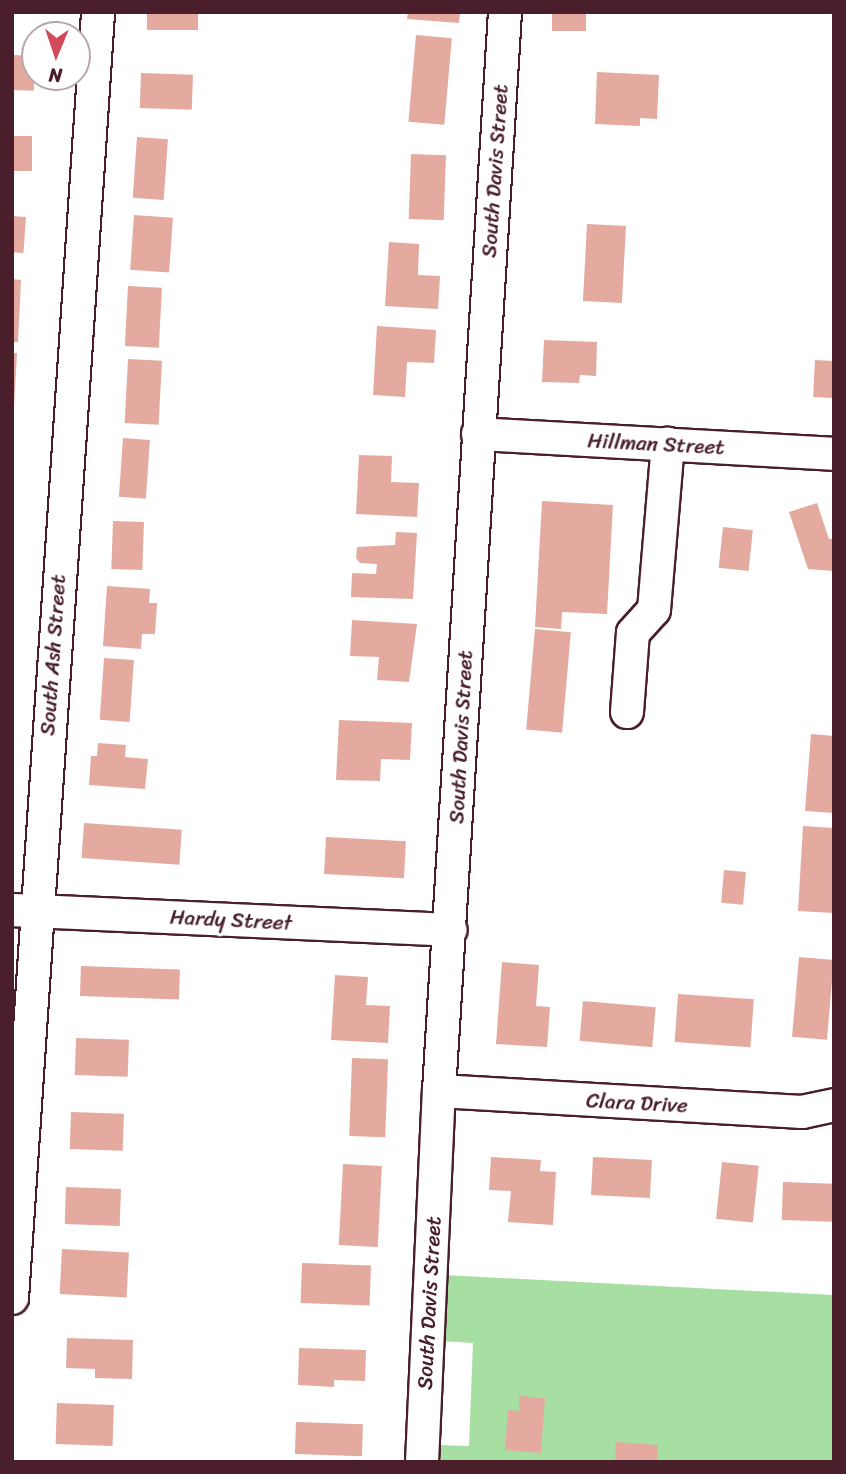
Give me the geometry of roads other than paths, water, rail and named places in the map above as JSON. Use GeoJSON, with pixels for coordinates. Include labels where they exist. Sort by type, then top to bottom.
{"type":"FeatureCollection","features":[{"type":"Feature","properties":{"kind":"street","name":"South Ash Street"},"geometry":{"type":"LineString","coordinates":[[12,1298],[24,911],[98,12]]}},
{"type":"Feature","properties":{"kind":"street","name":"South Davis Street"},"geometry":{"type":"LineString","coordinates":[[422,1462],[439,1091],[451,930],[478,434],[505,12]]}},
{"type":"Feature","properties":{"kind":"street","name":"Hillman Street"},"geometry":{"type":"LineString","coordinates":[[478,434],[834,454]]}},
{"type":"Feature","properties":{"kind":"street"},"geometry":{"type":"LineString","coordinates":[[627,712],[633,633],[654,610],[668,444]]}},
{"type":"Feature","properties":{"kind":"street","name":"Hardy Street"},"geometry":{"type":"LineString","coordinates":[[24,911],[451,930]]}},
{"type":"Feature","properties":{"kind":"street","name":"Clara Drive"},"geometry":{"type":"LineString","coordinates":[[439,1091],[802,1112],[834,1105]]}}]}
